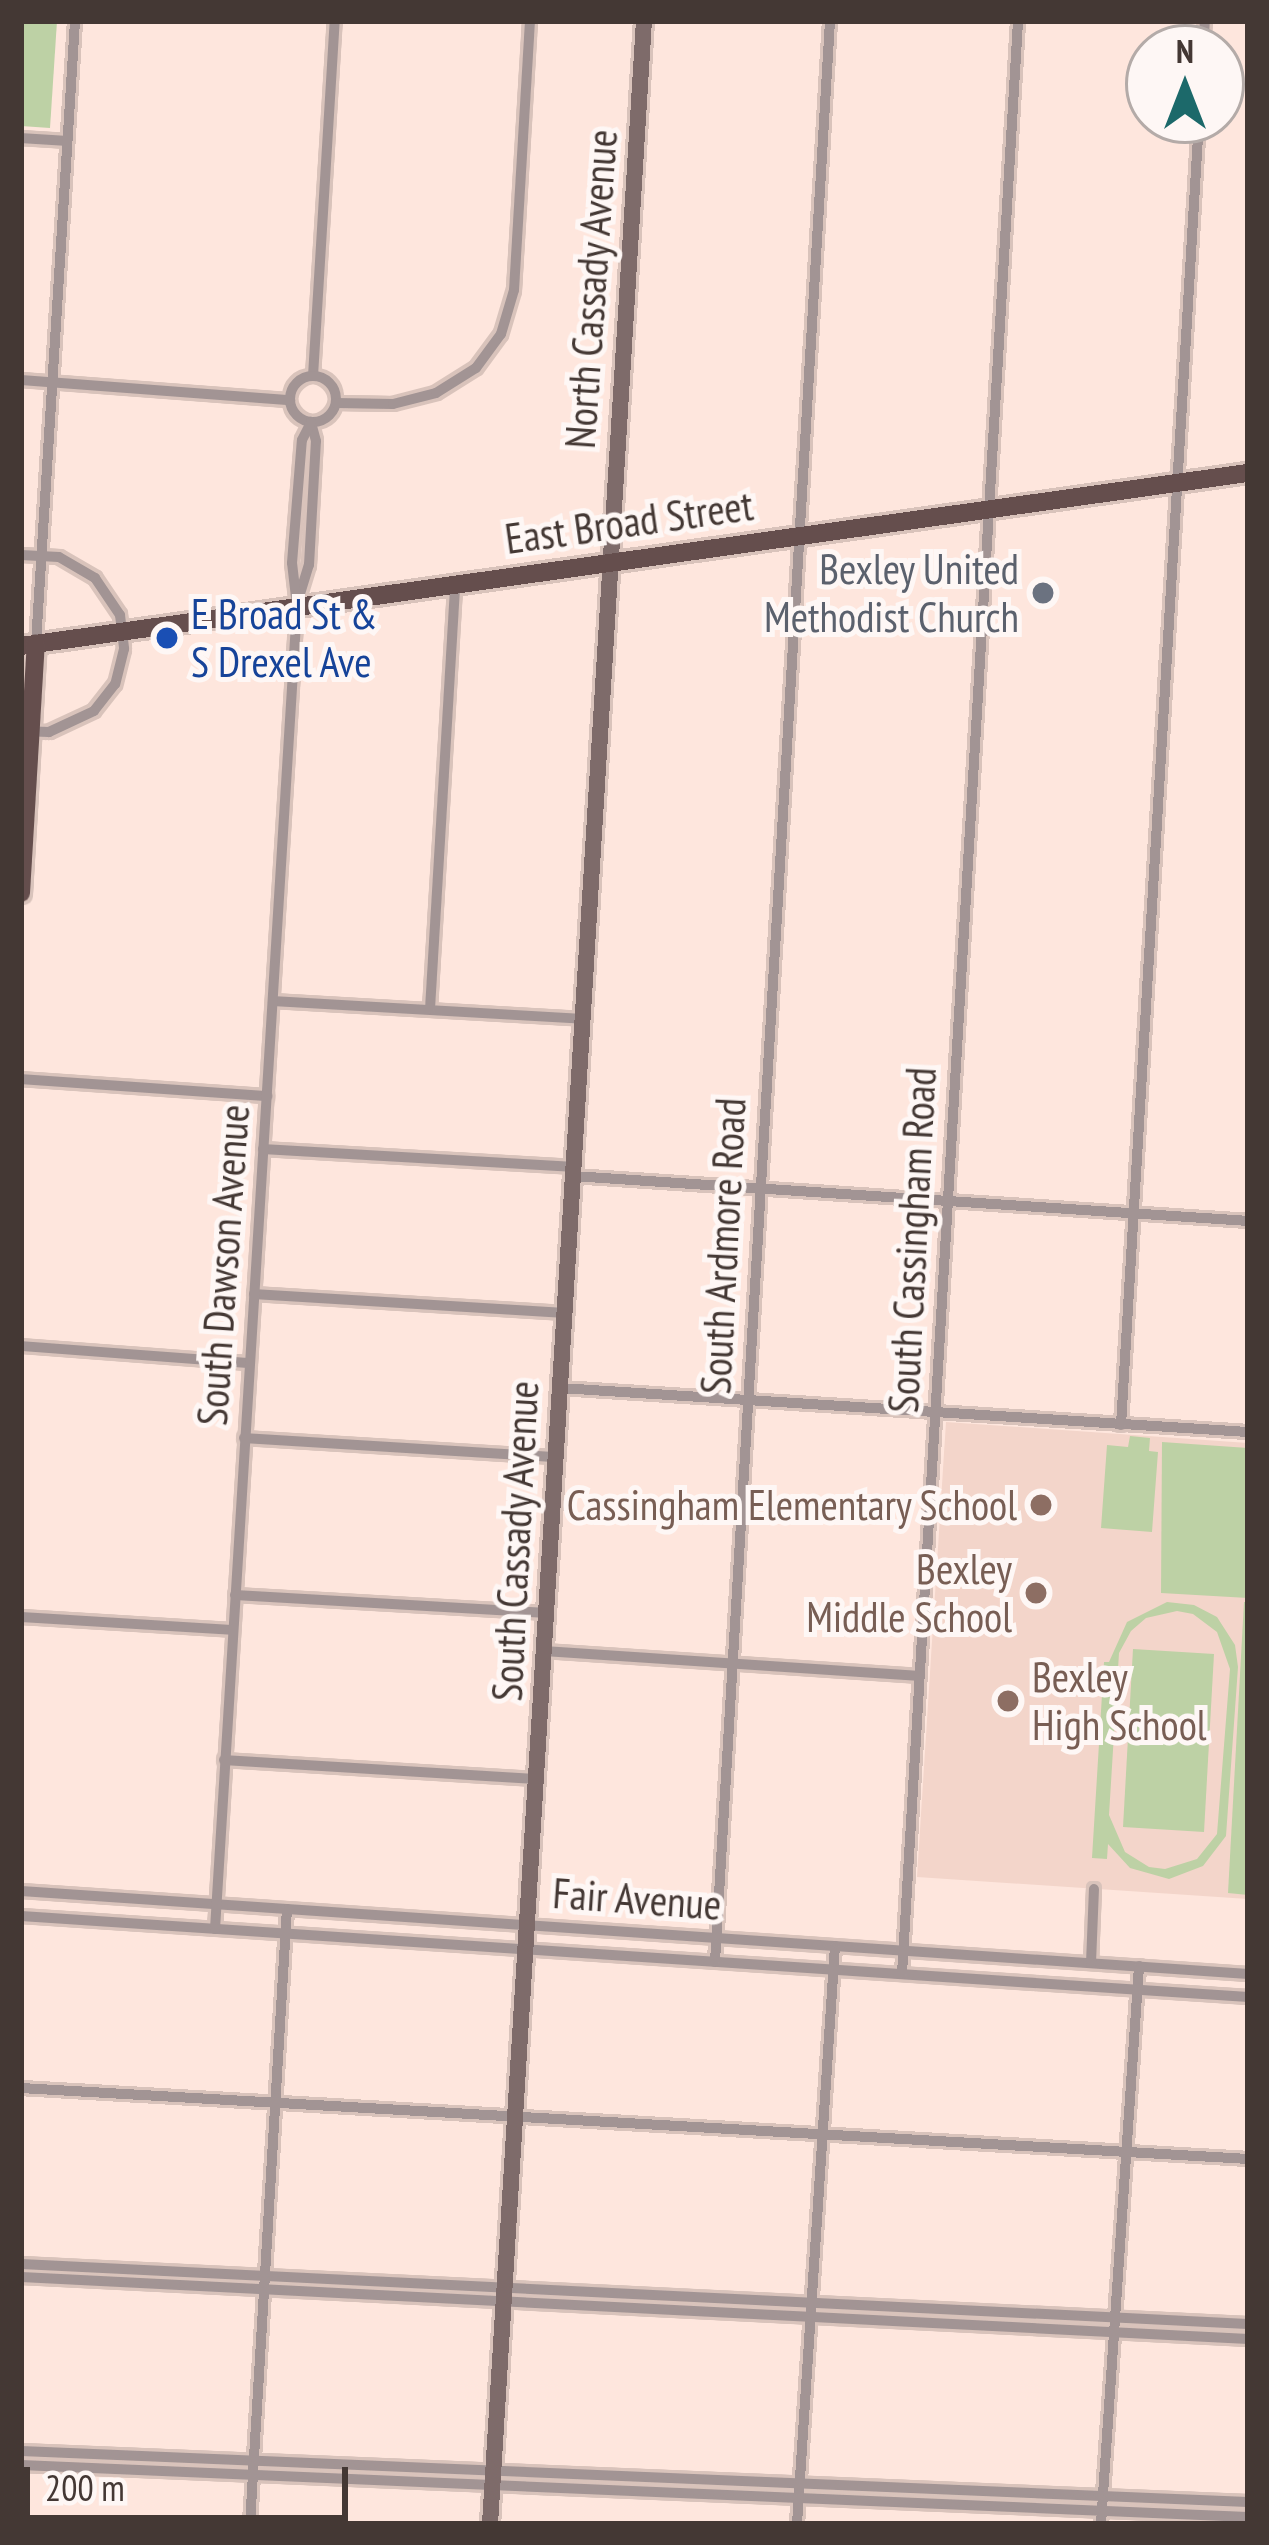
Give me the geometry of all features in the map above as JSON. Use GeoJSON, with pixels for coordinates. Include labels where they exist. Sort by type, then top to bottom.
{"type":"FeatureCollection","features":[{"type":"Feature","properties":{"kind":"main road","name":"East Broad Street"},"geometry":{"type":"LineString","coordinates":[[29,645],[1248,473]]}},
{"type":"Feature","properties":{"kind":"main road"},"geometry":{"type":"LineString","coordinates":[[21,893],[29,645]]}},
{"type":"Feature","properties":{"kind":"street"},"geometry":{"type":"LineString","coordinates":[[29,645],[41,555],[75,21]]}},
{"type":"Feature","properties":{"kind":"street"},"geometry":{"type":"LineString","coordinates":[[313,376],[335,21]]}},
{"type":"Feature","properties":{"kind":"street"},"geometry":{"type":"LineString","coordinates":[[336,403],[393,404],[436,393],[476,368],[501,334],[514,290],[530,21]]}},
{"type":"Feature","properties":{"kind":"street","name":"North Cassady Avenue"},"geometry":{"type":"LineString","coordinates":[[610,561],[644,21]]}},
{"type":"Feature","properties":{"kind":"street","name":"South Ardmore Road"},"geometry":{"type":"LineString","coordinates":[[715,1962],[830,21]]}},
{"type":"Feature","properties":{"kind":"street","name":"South Cassingham Road"},"geometry":{"type":"LineString","coordinates":[[902,1974],[1018,21]]}},
{"type":"Feature","properties":{"kind":"street"},"geometry":{"type":"LineString","coordinates":[[21,138],[67,141]]}},
{"type":"Feature","properties":{"kind":"street"},"geometry":{"type":"LineString","coordinates":[[1121,1425],[1198,144]]}},
{"type":"Feature","properties":{"kind":"street"},"geometry":{"type":"LineString","coordinates":[[313,376],[328,381],[336,403],[328,416],[311,422],[295,413],[290,400],[294,386],[313,376]]}},
{"type":"Feature","properties":{"kind":"street"},"geometry":{"type":"LineString","coordinates":[[21,380],[290,400]]}},
{"type":"Feature","properties":{"kind":"street","name":"South Dawson Avenue"},"geometry":{"type":"LineString","coordinates":[[215,1929],[297,606],[308,565],[316,441],[311,422]]}},
{"type":"Feature","properties":{"kind":"street"},"geometry":{"type":"LineString","coordinates":[[21,555],[74,563],[95,578],[114,602],[123,631],[121,668],[94,711],[66,727],[26,732]]}},
{"type":"Feature","properties":{"kind":"street","name":"South Cassady Avenue"},"geometry":{"type":"LineString","coordinates":[[490,2524],[610,561]]}},
{"type":"Feature","properties":{"kind":"street"},"geometry":{"type":"LineString","coordinates":[[430,1010],[455,582]]}},
{"type":"Feature","properties":{"kind":"street"},"geometry":{"type":"LineString","coordinates":[[273,1001],[582,1019]]}},
{"type":"Feature","properties":{"kind":"street"},"geometry":{"type":"LineString","coordinates":[[21,1079],[267,1096]]}},
{"type":"Feature","properties":{"kind":"street"},"geometry":{"type":"LineString","coordinates":[[263,1149],[1248,1221]]}},
{"type":"Feature","properties":{"kind":"street"},"geometry":{"type":"LineString","coordinates":[[254,1294],[565,1313]]}},
{"type":"Feature","properties":{"kind":"street"},"geometry":{"type":"LineString","coordinates":[[21,1346],[250,1363]]}},
{"type":"Feature","properties":{"kind":"street"},"geometry":{"type":"LineString","coordinates":[[560,1388],[1248,1432]]}},
{"type":"Feature","properties":{"kind":"street"},"geometry":{"type":"LineString","coordinates":[[244,1438],[556,1456]]}},
{"type":"Feature","properties":{"kind":"street"},"geometry":{"type":"LineString","coordinates":[[235,1595],[547,1613]]}},
{"type":"Feature","properties":{"kind":"street"},"geometry":{"type":"LineString","coordinates":[[21,1617],[232,1630]]}},
{"type":"Feature","properties":{"kind":"street"},"geometry":{"type":"LineString","coordinates":[[545,1651],[919,1676]]}},
{"type":"Feature","properties":{"kind":"street"},"geometry":{"type":"LineString","coordinates":[[224,1760],[538,1780]]}},
{"type":"Feature","properties":{"kind":"street"},"geometry":{"type":"LineString","coordinates":[[1091,1963],[1094,1889]]}},
{"type":"Feature","properties":{"kind":"street","name":"Fair Avenue"},"geometry":{"type":"LineString","coordinates":[[21,1891],[1248,1974]]}},
{"type":"Feature","properties":{"kind":"street"},"geometry":{"type":"LineString","coordinates":[[250,2524],[287,1909]]}},
{"type":"Feature","properties":{"kind":"street","name":"Fair Avenue"},"geometry":{"type":"LineString","coordinates":[[21,1916],[1248,1997]]}},
{"type":"Feature","properties":{"kind":"street"},"geometry":{"type":"LineString","coordinates":[[797,2524],[835,1946]]}},
{"type":"Feature","properties":{"kind":"street"},"geometry":{"type":"LineString","coordinates":[[1101,2517],[1139,1966]]}},
{"type":"Feature","properties":{"kind":"street"},"geometry":{"type":"LineString","coordinates":[[21,2088],[1248,2159]]}},
{"type":"Feature","properties":{"kind":"street"},"geometry":{"type":"LineString","coordinates":[[21,2264],[265,2283]]}},
{"type":"Feature","properties":{"kind":"street"},"geometry":{"type":"LineString","coordinates":[[21,2277],[1248,2324]]}},
{"type":"Feature","properties":{"kind":"street"},"geometry":{"type":"LineString","coordinates":[[811,2310],[1248,2338]]}},
{"type":"Feature","properties":{"kind":"street"},"geometry":{"type":"LineString","coordinates":[[21,2451],[254,2460],[1101,2517],[1248,2517]]}},
{"type":"Feature","properties":{"kind":"street"},"geometry":{"type":"LineString","coordinates":[[21,2465],[253,2475],[800,2483],[1248,2502]]}},
{"type":"Feature","properties":{"kind":"shaded area"},"geometry":{"type":"Polygon","coordinates":[[[946,1422],[1248,1443],[1248,1899],[917,1877],[946,1422]]]}},
{"type":"Feature","properties":{"kind":"green space"},"geometry":{"type":"Polygon","coordinates":[[[21,21],[57,21],[50,128],[21,126],[21,21]]]}},
{"type":"Feature","properties":{"kind":"green space"},"geometry":{"type":"Polygon","coordinates":[[[1130,1436],[1150,1438],[1149,1451],[1158,1452],[1152,1532],[1101,1528],[1107,1445],[1128,1447],[1130,1436]]]}},
{"type":"Feature","properties":{"kind":"green space"},"geometry":{"type":"Polygon","coordinates":[[[1162,1442],[1248,1448],[1248,1598],[1161,1593],[1162,1442]]]}},
{"type":"Feature","properties":{"kind":"green space"},"geometry":{"type":"Polygon","coordinates":[[[1167,1602],[1194,1605],[1217,1617],[1235,1645],[1238,1667],[1226,1836],[1203,1866],[1169,1879],[1130,1868],[1108,1844],[1107,1859],[1092,1858],[1104,1662],[1109,1662],[1127,1622],[1167,1602]],[[1177,1611],[1146,1618],[1131,1631],[1119,1653],[1109,1815],[1125,1852],[1149,1867],[1165,1869],[1197,1859],[1217,1834],[1230,1669],[1217,1632],[1193,1614],[1177,1611]]]}},
{"type":"Feature","properties":{"kind":"green space"},"geometry":{"type":"Polygon","coordinates":[[[1244,1602],[1248,1602],[1248,1895],[1228,1893],[1244,1602]]]}},
{"type":"Feature","properties":{"kind":"green space"},"geometry":{"type":"Polygon","coordinates":[[[1133,1649],[1214,1654],[1204,1832],[1123,1827],[1133,1649]]]}},
{"type":"Feature","properties":{"kind":"place","name":"Bexley United Methodist Church"},"geometry":{"type":"Point","coordinates":[1043,593]}},
{"type":"Feature","properties":{"kind":"place","name":"E Broad St & S Drexel Ave"},"geometry":{"type":"Point","coordinates":[167,638]}},
{"type":"Feature","properties":{"kind":"place","name":"Cassingham Elementary School"},"geometry":{"type":"Point","coordinates":[1041,1505]}},
{"type":"Feature","properties":{"kind":"place","name":"Bexley Middle School"},"geometry":{"type":"Point","coordinates":[1036,1593]}},
{"type":"Feature","properties":{"kind":"place","name":"Bexley High School"},"geometry":{"type":"Point","coordinates":[1008,1701]}}]}
